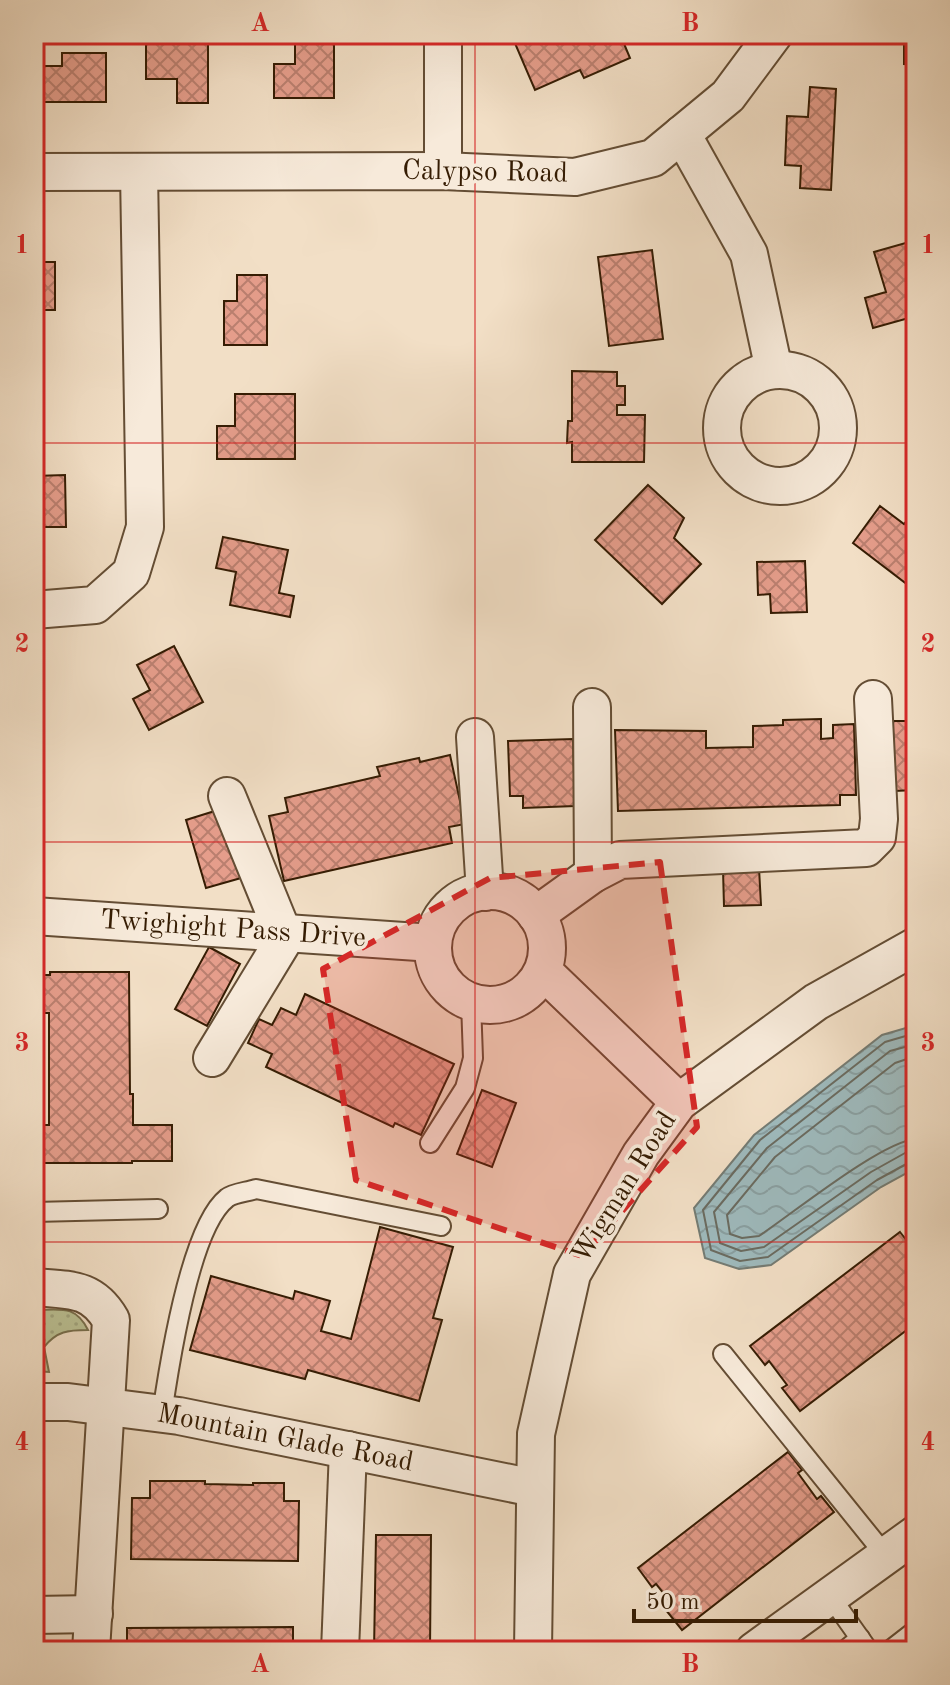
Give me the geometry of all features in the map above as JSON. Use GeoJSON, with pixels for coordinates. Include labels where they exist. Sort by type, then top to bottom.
{"type":"FeatureCollection","features":[{"type":"Feature","properties":{"kind":"street"},"geometry":{"type":"LineString","coordinates":[[443,34],[443,171]]}},
{"type":"Feature","properties":{"kind":"street","name":"Calypso Road"},"geometry":{"type":"LineString","coordinates":[[34,172],[443,171],[575,177],[653,158],[728,96],[774,34]]}},
{"type":"Feature","properties":{"kind":"street"},"geometry":{"type":"LineString","coordinates":[[682,134],[749,254],[774,370]]}},
{"type":"Feature","properties":{"kind":"street"},"geometry":{"type":"LineString","coordinates":[[34,610],[95,605],[131,573],[145,527],[139,172]]}},
{"type":"Feature","properties":{"kind":"street"},"geometry":{"type":"LineString","coordinates":[[536,915],[593,874],[620,860],[866,848],[877,837],[879,819],[873,699]]}},
{"type":"Feature","properties":{"kind":"street"},"geometry":{"type":"LineString","coordinates":[[592,707],[593,874]]}},
{"type":"Feature","properties":{"kind":"street"},"geometry":{"type":"LineString","coordinates":[[475,737],[485,892]]}},
{"type":"Feature","properties":{"kind":"street"},"geometry":{"type":"LineString","coordinates":[[212,1058],[285,938],[227,796]]}},
{"type":"Feature","properties":{"kind":"street"},"geometry":{"type":"LineString","coordinates":[[485,892],[499,892],[526,904],[536,915],[546,937],[547,954],[543,971],[533,986],[505,1003],[488,1005],[471,1002],[446,985],[438,971],[433,943],[438,924],[450,908],[466,897],[485,892]]}},
{"type":"Feature","properties":{"kind":"street","name":"Twighight Pass Drive"},"geometry":{"type":"LineString","coordinates":[[34,916],[433,943]]}},
{"type":"Feature","properties":{"kind":"street","name":"Wigman Road"},"geometry":{"type":"LineString","coordinates":[[533,1651],[536,1434],[572,1274],[641,1154],[679,1102],[816,1002],[916,946]]}},
{"type":"Feature","properties":{"kind":"street"},"geometry":{"type":"LineString","coordinates":[[543,971],[679,1102]]}},
{"type":"Feature","properties":{"kind":"street"},"geometry":{"type":"LineString","coordinates":[[34,1287],[75,1291],[91,1296],[103,1306],[111,1320],[91,1651]]}},
{"type":"Feature","properties":{"kind":"street","name":"Mountain Glade Road"},"geometry":{"type":"LineString","coordinates":[[34,1402],[162,1414],[534,1488]]}},
{"type":"Feature","properties":{"kind":"street"},"geometry":{"type":"LineString","coordinates":[[340,1651],[348,1450]]}},
{"type":"Feature","properties":{"kind":"street"},"geometry":{"type":"LineString","coordinates":[[754,1651],[916,1534]]}},
{"type":"Feature","properties":{"kind":"street"},"geometry":{"type":"LineString","coordinates":[[34,1615],[94,1614]]}},
{"type":"Feature","properties":{"kind":"lane"},"geometry":{"type":"LineString","coordinates":[[430,1143],[465,1088],[473,1058],[471,1002]]}},
{"type":"Feature","properties":{"kind":"lane"},"geometry":{"type":"LineString","coordinates":[[162,1414],[190,1276],[205,1227],[227,1198],[256,1189],[441,1226]]}},
{"type":"Feature","properties":{"kind":"lane"},"geometry":{"type":"LineString","coordinates":[[34,1212],[158,1209]]}},
{"type":"Feature","properties":{"kind":"lane"},"geometry":{"type":"LineString","coordinates":[[723,1354],[886,1556]]}},
{"type":"Feature","properties":{"kind":"lane"},"geometry":{"type":"LineString","coordinates":[[830,1596],[865,1644],[844,1651]]}},
{"type":"Feature","properties":{"kind":"lane"},"geometry":{"type":"LineString","coordinates":[[889,1651],[916,1630]]}},
{"type":"Feature","properties":{"kind":"highlighted area"},"geometry":{"type":"Polygon","coordinates":[[[660,862],[697,1127],[582,1256],[356,1180],[323,969],[490,878],[660,862]]]}},
{"type":"Feature","properties":{"kind":"green space"},"geometry":{"type":"Polygon","coordinates":[[[34,1310],[72,1312],[88,1330],[63,1332],[44,1347],[49,1372],[34,1371],[34,1310]]]}},
{"type":"Feature","properties":{"kind":"water"},"geometry":{"type":"Polygon","coordinates":[[[916,1025],[916,1168],[881,1187],[771,1265],[739,1269],[705,1258],[694,1208],[754,1135],[882,1035],[916,1025]]]}},
{"type":"Feature","properties":{"kind":"building"},"geometry":{"type":"Polygon","coordinates":[[[511,34],[620,34],[630,58],[584,78],[580,70],[535,90],[511,34]]]}},
{"type":"Feature","properties":{"kind":"building"},"geometry":{"type":"Polygon","coordinates":[[[904,34],[916,34],[916,65],[904,64],[904,34]]]}},
{"type":"Feature","properties":{"kind":"building"},"geometry":{"type":"Polygon","coordinates":[[[295,39],[334,39],[334,98],[274,98],[274,64],[295,64],[295,39]]]}},
{"type":"Feature","properties":{"kind":"building"},"geometry":{"type":"Polygon","coordinates":[[[146,44],[208,44],[208,103],[177,103],[177,79],[146,79],[146,44]]]}},
{"type":"Feature","properties":{"kind":"building"},"geometry":{"type":"Polygon","coordinates":[[[62,53],[106,53],[106,102],[38,102],[38,66],[62,66],[62,53]]]}},
{"type":"Feature","properties":{"kind":"building"},"geometry":{"type":"Polygon","coordinates":[[[810,87],[836,89],[831,190],[800,188],[801,166],[785,165],[787,116],[808,117],[810,87]]]}},
{"type":"Feature","properties":{"kind":"building"},"geometry":{"type":"Polygon","coordinates":[[[916,240],[916,316],[873,328],[865,298],[886,292],[874,252],[916,240]]]}},
{"type":"Feature","properties":{"kind":"building"},"geometry":{"type":"Polygon","coordinates":[[[652,250],[663,339],[609,346],[598,257],[652,250]]]}},
{"type":"Feature","properties":{"kind":"building"},"geometry":{"type":"Polygon","coordinates":[[[34,262],[55,262],[55,310],[34,310],[34,262]]]}},
{"type":"Feature","properties":{"kind":"building"},"geometry":{"type":"Polygon","coordinates":[[[237,275],[267,275],[267,345],[224,345],[224,301],[237,301],[237,275]]]}},
{"type":"Feature","properties":{"kind":"building"},"geometry":{"type":"Polygon","coordinates":[[[572,371],[617,372],[617,386],[625,386],[625,405],[617,405],[617,415],[645,415],[644,462],[572,462],[572,442],[567,443],[568,421],[572,421],[572,371]]]}},
{"type":"Feature","properties":{"kind":"building"},"geometry":{"type":"Polygon","coordinates":[[[235,394],[295,394],[295,459],[217,459],[217,426],[235,426],[235,394]]]}},
{"type":"Feature","properties":{"kind":"building"},"geometry":{"type":"Polygon","coordinates":[[[65,475],[66,527],[34,527],[34,476],[65,475]]]}},
{"type":"Feature","properties":{"kind":"building"},"geometry":{"type":"Polygon","coordinates":[[[648,485],[684,518],[674,538],[701,564],[662,604],[595,540],[648,485]]]}},
{"type":"Feature","properties":{"kind":"building"},"geometry":{"type":"Polygon","coordinates":[[[880,506],[904,524],[916,509],[916,574],[908,585],[853,543],[880,506]]]}},
{"type":"Feature","properties":{"kind":"building"},"geometry":{"type":"Polygon","coordinates":[[[223,537],[288,550],[279,593],[294,596],[290,617],[230,605],[236,572],[216,568],[223,537]]]}},
{"type":"Feature","properties":{"kind":"building"},"geometry":{"type":"Polygon","coordinates":[[[805,561],[807,612],[771,613],[770,594],[758,595],[757,562],[805,561]]]}},
{"type":"Feature","properties":{"kind":"building"},"geometry":{"type":"Polygon","coordinates":[[[174,646],[203,702],[149,730],[133,699],[150,690],[137,665],[174,646]]]}},
{"type":"Feature","properties":{"kind":"building"},"geometry":{"type":"Polygon","coordinates":[[[821,719],[821,739],[833,738],[833,725],[854,724],[856,795],[840,795],[840,805],[618,811],[615,730],[706,731],[706,748],[753,747],[753,726],[783,725],[783,720],[821,719]]]}},
{"type":"Feature","properties":{"kind":"building"},"geometry":{"type":"Polygon","coordinates":[[[891,721],[916,721],[916,790],[894,791],[891,721]]]}},
{"type":"Feature","properties":{"kind":"building"},"geometry":{"type":"Polygon","coordinates":[[[573,739],[575,806],[523,808],[523,796],[510,796],[508,741],[573,739]]]}},
{"type":"Feature","properties":{"kind":"building"},"geometry":{"type":"Polygon","coordinates":[[[450,755],[465,824],[449,827],[452,843],[284,881],[269,816],[288,812],[285,798],[380,776],[377,767],[450,755]]]}},
{"type":"Feature","properties":{"kind":"building"},"geometry":{"type":"Polygon","coordinates":[[[221,809],[241,878],[206,888],[186,820],[221,809]]]}},
{"type":"Feature","properties":{"kind":"building"},"geometry":{"type":"Polygon","coordinates":[[[759,868],[761,905],[724,906],[723,870],[759,868]]]}},
{"type":"Feature","properties":{"kind":"building"},"geometry":{"type":"Polygon","coordinates":[[[209,947],[240,964],[207,1026],[175,1009],[209,947]]]}},
{"type":"Feature","properties":{"kind":"building"},"geometry":{"type":"Polygon","coordinates":[[[50,972],[129,972],[133,1125],[172,1125],[172,1161],[34,1163],[34,1125],[49,1125],[49,1013],[34,1013],[34,975],[50,975],[50,972]]]}},
{"type":"Feature","properties":{"kind":"building"},"geometry":{"type":"Polygon","coordinates":[[[305,994],[454,1064],[421,1135],[395,1123],[393,1127],[266,1067],[272,1054],[248,1043],[259,1019],[272,1025],[281,1008],[296,1015],[305,994]]]}},
{"type":"Feature","properties":{"kind":"building"},"geometry":{"type":"Polygon","coordinates":[[[482,1090],[516,1103],[492,1167],[457,1154],[482,1090]]]}},
{"type":"Feature","properties":{"kind":"building"},"geometry":{"type":"Polygon","coordinates":[[[380,1227],[453,1247],[433,1318],[442,1320],[419,1401],[308,1370],[305,1379],[190,1350],[211,1276],[293,1299],[295,1291],[330,1301],[321,1331],[351,1339],[380,1227]]]}},
{"type":"Feature","properties":{"kind":"building"},"geometry":{"type":"Polygon","coordinates":[[[900,1232],[915,1251],[908,1256],[916,1267],[916,1323],[800,1411],[782,1388],[787,1385],[769,1361],[765,1365],[750,1346],[900,1232]]]}},
{"type":"Feature","properties":{"kind":"building"},"geometry":{"type":"Polygon","coordinates":[[[788,1452],[802,1470],[798,1473],[817,1499],[821,1496],[834,1512],[682,1630],[665,1609],[672,1604],[656,1584],[652,1587],[638,1568],[788,1452]]]}},
{"type":"Feature","properties":{"kind":"building"},"geometry":{"type":"Polygon","coordinates":[[[150,1481],[253,1485],[284,1483],[284,1501],[299,1501],[298,1561],[131,1559],[132,1498],[150,1498],[150,1481]]]}},
{"type":"Feature","properties":{"kind":"building"},"geometry":{"type":"Polygon","coordinates":[[[376,1535],[431,1535],[430,1651],[374,1651],[376,1535]]]}},
{"type":"Feature","properties":{"kind":"building"},"geometry":{"type":"Polygon","coordinates":[[[293,1627],[293,1651],[127,1651],[127,1628],[293,1627]]]}}]}
